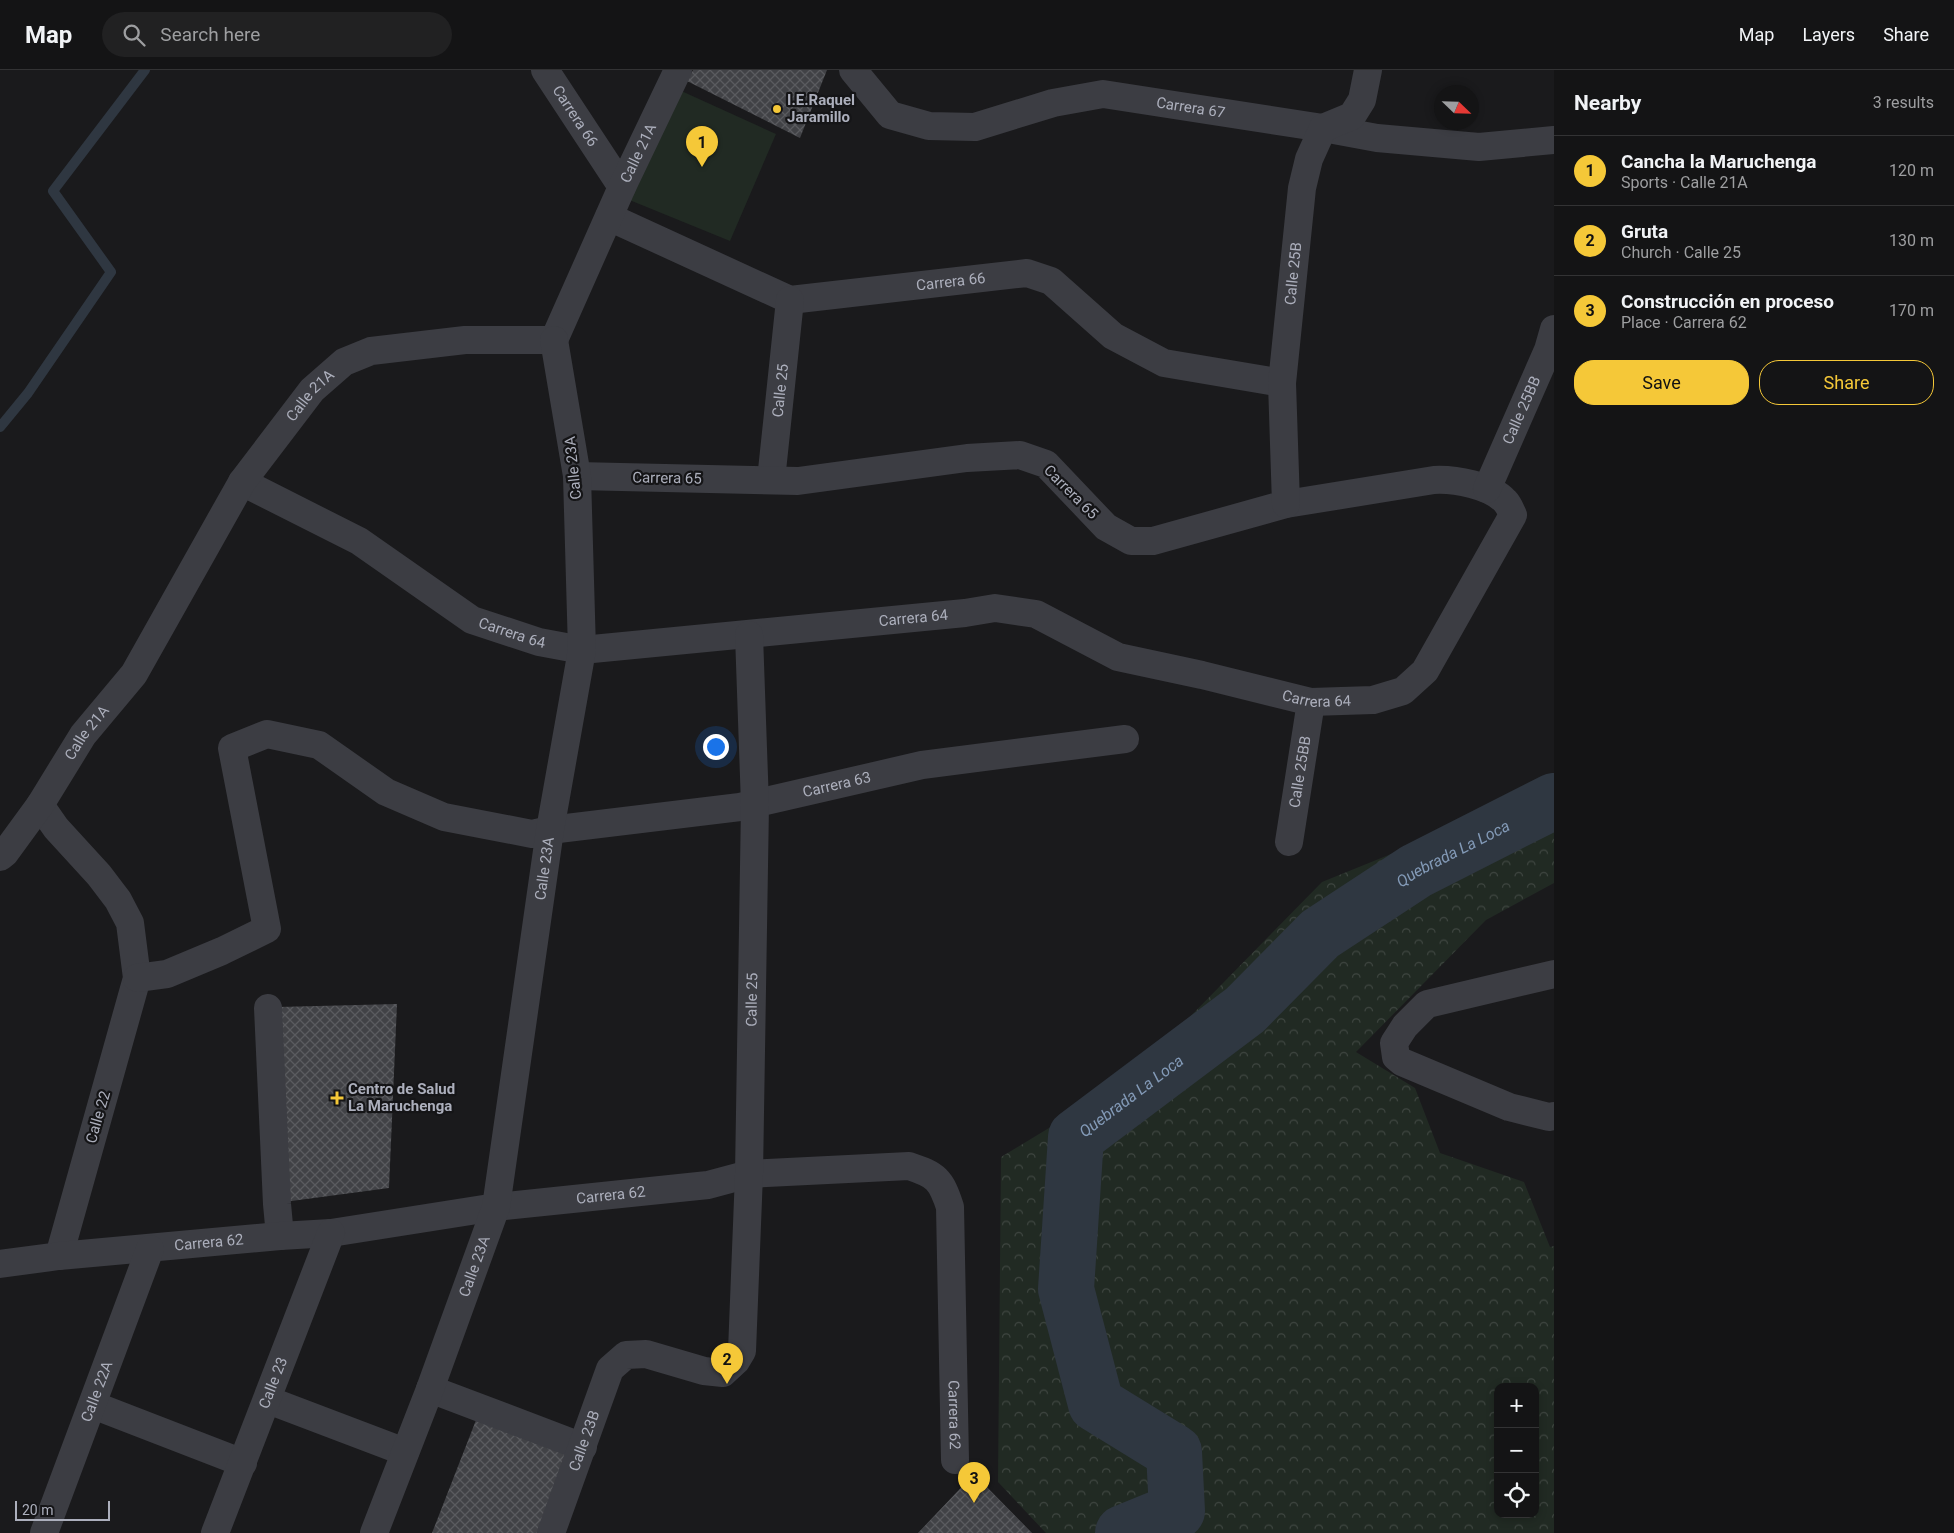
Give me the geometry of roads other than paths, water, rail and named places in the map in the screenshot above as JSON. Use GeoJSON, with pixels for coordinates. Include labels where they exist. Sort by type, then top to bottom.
{"type":"FeatureCollection","features":[{"type":"Feature","properties":{"kind":"street","name":"Carrera 66"},"geometry":{"type":"LineString","coordinates":[[545,70],[622,187]]}},
{"type":"Feature","properties":{"kind":"street","name":"Calle 21A"},"geometry":{"type":"LineString","coordinates":[[0,857],[40,805],[83,735],[134,674],[242,482],[312,390],[344,362],[371,351],[456,340],[554,340],[608,217],[678,70]]}},
{"type":"Feature","properties":{"kind":"street","name":"Carrera 67"},"geometry":{"type":"LineString","coordinates":[[853,70],[890,115],[929,126],[974,127],[1053,103],[1103,94],[1377,138],[1479,147],[1554,140]]}},
{"type":"Feature","properties":{"kind":"street"},"geometry":{"type":"LineString","coordinates":[[1324,128],[1352,116],[1362,100],[1368,70]]}},
{"type":"Feature","properties":{"kind":"street","name":"Calle 25B"},"geometry":{"type":"LineString","coordinates":[[1286,504],[1282,383],[1302,188],[1309,159],[1324,128]]}},
{"type":"Feature","properties":{"kind":"street"},"geometry":{"type":"LineString","coordinates":[[608,217],[790,300]]}},
{"type":"Feature","properties":{"kind":"street","name":"Carrera 66"},"geometry":{"type":"LineString","coordinates":[[790,300],[1027,273],[1051,281],[1113,336],[1164,363],[1282,383]]}},
{"type":"Feature","properties":{"kind":"street","name":"Calle 25"},"geometry":{"type":"LineString","coordinates":[[771,480],[790,300]]}},
{"type":"Feature","properties":{"kind":"street","name":"Calle 25BB"},"geometry":{"type":"LineString","coordinates":[[1487,489],[1548,350],[1554,329]]}},
{"type":"Feature","properties":{"kind":"street","name":"Calle 23A"},"geometry":{"type":"LineString","coordinates":[[374,1533],[430,1389],[496,1207],[550,830],[582,650],[577,476],[554,340]]}},
{"type":"Feature","properties":{"kind":"street","name":"Carrera 65"},"geometry":{"type":"LineString","coordinates":[[577,476],[798,481],[967,458],[1020,455],[1046,464],[1106,527],[1131,541],[1153,541],[1286,504],[1434,480],[1452,479],[1487,489],[1505,501],[1513,515]]}},
{"type":"Feature","properties":{"kind":"street","name":"Carrera 64"},"geometry":{"type":"LineString","coordinates":[[242,482],[359,541],[472,620],[539,642],[582,650],[749,635],[965,613],[995,608],[1036,614],[1118,657],[1202,675],[1311,702],[1373,700],[1402,691],[1425,672],[1513,515]]}},
{"type":"Feature","properties":{"kind":"street","name":"Calle 25"},"geometry":{"type":"LineString","coordinates":[[626,1355],[646,1354],[704,1371],[724,1373],[736,1362],[742,1351],[749,1174],[755,805],[749,635]]}},
{"type":"Feature","properties":{"kind":"street","name":"Calle 25BB"},"geometry":{"type":"LineString","coordinates":[[1289,842],[1311,702]]}},
{"type":"Feature","properties":{"kind":"street","name":"Carrera 63"},"geometry":{"type":"LineString","coordinates":[[137,978],[168,974],[267,929],[232,748],[267,734],[319,745],[386,792],[444,817],[532,834],[550,830],[755,805],[922,765],[1124,739]]}},
{"type":"Feature","properties":{"kind":"street"},"geometry":{"type":"LineString","coordinates":[[40,805],[56,828],[99,875],[118,900],[130,923],[137,978]]}},
{"type":"Feature","properties":{"kind":"street"},"geometry":{"type":"LineString","coordinates":[[1554,974],[1427,1004],[1404,1026],[1394,1044],[1396,1057],[1402,1062],[1509,1106],[1549,1117],[1554,1116]]}},
{"type":"Feature","properties":{"kind":"street","name":"Calle 22"},"geometry":{"type":"LineString","coordinates":[[59,1256],[137,978]]}},
{"type":"Feature","properties":{"kind":"street"},"geometry":{"type":"LineString","coordinates":[[268,1008],[280,1236]]}},
{"type":"Feature","properties":{"kind":"street","name":"Carrera 62"},"geometry":{"type":"LineString","coordinates":[[0,1264],[59,1256],[331,1233],[496,1207],[708,1185],[749,1174],[908,1166],[930,1173],[944,1188],[950,1207],[955,1460]]}},
{"type":"Feature","properties":{"kind":"street","name":"Calle 23"},"geometry":{"type":"LineString","coordinates":[[215,1533],[331,1233]]}},
{"type":"Feature","properties":{"kind":"street","name":"Calle 22A"},"geometry":{"type":"LineString","coordinates":[[44,1533],[150,1249]]}},
{"type":"Feature","properties":{"kind":"street","name":"Calle 23B"},"geometry":{"type":"LineString","coordinates":[[551,1533],[610,1369],[626,1355]]}},
{"type":"Feature","properties":{"kind":"street"},"geometry":{"type":"LineString","coordinates":[[430,1389],[583,1447]]}},
{"type":"Feature","properties":{"kind":"street"},"geometry":{"type":"LineString","coordinates":[[268,1400],[405,1452]]}},
{"type":"Feature","properties":{"kind":"street"},"geometry":{"type":"LineString","coordinates":[[93,1406],[243,1463]]}},
{"type":"Feature","properties":{"kind":"waterway"},"geometry":{"type":"LineString","coordinates":[[0,427],[28,393],[111,272],[53,191],[145,70]]}},
{"type":"Feature","properties":{"kind":"waterway","name":"Quebrada La Loca"},"geometry":{"type":"LineString","coordinates":[[1123,1533],[1177,1511],[1174,1452],[1096,1404],[1066,1289],[1076,1137],[1245,1010],[1320,934],[1416,871],[1554,801]]}},
{"type":"Feature","properties":{"kind":"place","name":"I.E.Raquel Jaramillo"},"geometry":{"type":"Point","coordinates":[777,109]}},
{"type":"Feature","properties":{"kind":"place","name":"Cancha la Maruchenga"},"geometry":{"type":"Point","coordinates":[702,167]}},
{"type":"Feature","properties":{"kind":"place","name":"Centro de Salud La Maruchenga"},"geometry":{"type":"Point","coordinates":[337,1098]}},
{"type":"Feature","properties":{"kind":"place","name":"Gruta"},"geometry":{"type":"Point","coordinates":[727,1384]}},
{"type":"Feature","properties":{"kind":"place","name":"Construcción en proceso"},"geometry":{"type":"Point","coordinates":[974,1503]}}]}
